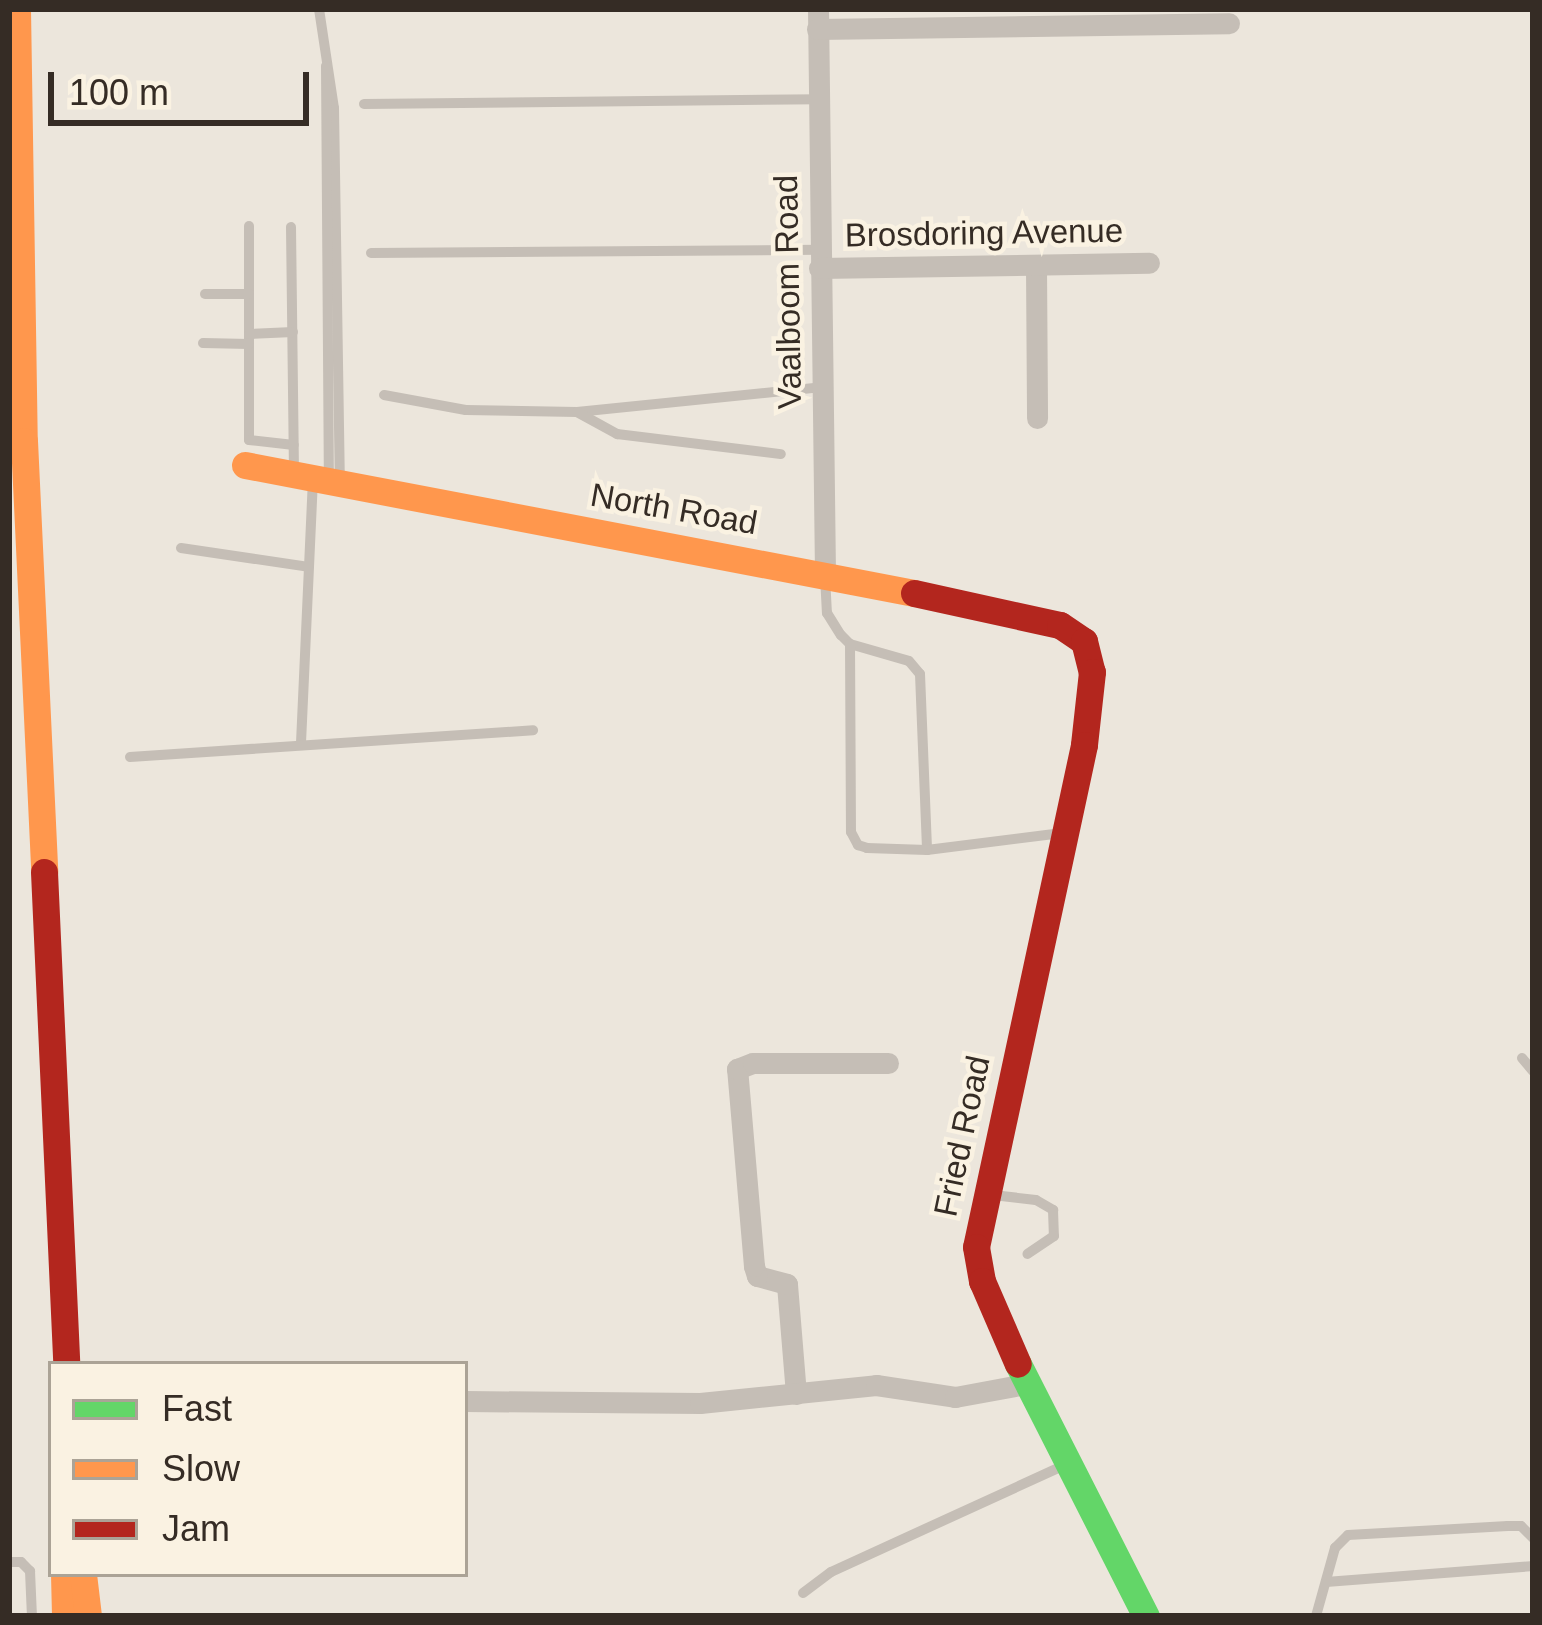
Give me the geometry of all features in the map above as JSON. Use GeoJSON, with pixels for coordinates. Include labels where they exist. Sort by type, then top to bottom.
{"type":"FeatureCollection","features":[{"type":"Feature","properties":{"kind":"street"},"geometry":{"type":"LineString","coordinates":[[17,9],[16,448],[66,1361]]}},
{"type":"Feature","properties":{"kind":"street"},"geometry":{"type":"LineString","coordinates":[[818,19],[1229,23]]}},
{"type":"Feature","properties":{"kind":"street","name":"Vaalboom Road"},"geometry":{"type":"LineString","coordinates":[[818,19],[825,573]]}},
{"type":"Feature","properties":{"kind":"street","name":"Brosdoring Avenue"},"geometry":{"type":"LineString","coordinates":[[819,259],[1036,267],[1149,263]]}},
{"type":"Feature","properties":{"kind":"street"},"geometry":{"type":"LineString","coordinates":[[1036,267],[1037,418]]}},
{"type":"Feature","properties":{"kind":"street","name":"North Road"},"geometry":{"type":"LineString","coordinates":[[245,465],[825,573],[1060,625],[1084,641]]}},
{"type":"Feature","properties":{"kind":"street","name":"Fried Road"},"geometry":{"type":"LineString","coordinates":[[1084,641],[1091,692],[976,1247],[982,1281],[1026,1384],[1071,1463],[1146,1616]]}},
{"type":"Feature","properties":{"kind":"street"},"geometry":{"type":"LineString","coordinates":[[796,1394],[787,1284],[757,1276],[754,1265],[737,1069],[752,1063],[888,1063]]}},
{"type":"Feature","properties":{"kind":"street"},"geometry":{"type":"LineString","coordinates":[[468,1401],[700,1403],[875,1385],[955,1396],[1026,1384]]}},
{"type":"Feature","properties":{"kind":"street"},"geometry":{"type":"LineString","coordinates":[[65,1616],[70,1577]]}},
{"type":"Feature","properties":{"kind":"street"},"geometry":{"type":"LineString","coordinates":[[70,1577],[88,1616]]}},
{"type":"Feature","properties":{"kind":"lane"},"geometry":{"type":"LineString","coordinates":[[301,743],[309,567],[319,480],[326,63],[319,9]]}},
{"type":"Feature","properties":{"kind":"lane"},"geometry":{"type":"LineString","coordinates":[[364,104],[819,99]]}},
{"type":"Feature","properties":{"kind":"lane"},"geometry":{"type":"LineString","coordinates":[[249,226],[249,440],[294,445]]}},
{"type":"Feature","properties":{"kind":"lane"},"geometry":{"type":"LineString","coordinates":[[291,226],[294,445],[319,480]]}},
{"type":"Feature","properties":{"kind":"lane"},"geometry":{"type":"LineString","coordinates":[[371,253],[819,259]]}},
{"type":"Feature","properties":{"kind":"lane"},"geometry":{"type":"LineString","coordinates":[[205,294],[249,294]]}},
{"type":"Feature","properties":{"kind":"lane"},"geometry":{"type":"LineString","coordinates":[[203,343],[292,332]]}},
{"type":"Feature","properties":{"kind":"lane"},"geometry":{"type":"LineString","coordinates":[[384,394],[466,410],[577,412],[822,387]]}},
{"type":"Feature","properties":{"kind":"lane"},"geometry":{"type":"LineString","coordinates":[[577,412],[604,430],[633,437],[781,454]]}},
{"type":"Feature","properties":{"kind":"lane"},"geometry":{"type":"LineString","coordinates":[[182,548],[309,567]]}},
{"type":"Feature","properties":{"kind":"lane"},"geometry":{"type":"LineString","coordinates":[[825,573],[827,613],[850,644],[851,832],[858,845],[927,850],[1065,833]]}},
{"type":"Feature","properties":{"kind":"lane"},"geometry":{"type":"LineString","coordinates":[[850,644],[909,661],[920,674],[927,850]]}},
{"type":"Feature","properties":{"kind":"lane"},"geometry":{"type":"LineString","coordinates":[[130,757],[532,730]]}},
{"type":"Feature","properties":{"kind":"lane"},"geometry":{"type":"LineString","coordinates":[[1522,1058],[1533,1072]]}},
{"type":"Feature","properties":{"kind":"lane"},"geometry":{"type":"LineString","coordinates":[[984,1193],[1036,1200],[1053,1210],[1054,1236],[1027,1254]]}},
{"type":"Feature","properties":{"kind":"lane"},"geometry":{"type":"LineString","coordinates":[[802,1593],[831,1571],[1071,1463]]}},
{"type":"Feature","properties":{"kind":"lane"},"geometry":{"type":"LineString","coordinates":[[1316,1616],[1335,1549],[1348,1535],[1521,1526],[1533,1538]]}},
{"type":"Feature","properties":{"kind":"lane"},"geometry":{"type":"LineString","coordinates":[[9,1562],[27,1565],[32,1616]]}},
{"type":"Feature","properties":{"kind":"lane"},"geometry":{"type":"LineString","coordinates":[[1326,1582],[1533,1566]]}},
{"type":"Feature","properties":{"kind":"lane"},"geometry":{"type":"LineString","coordinates":[[30,1579],[57,1577]]}},
{"type":"Feature","properties":{"kind":"traffic: fast"},"geometry":{"type":"LineString","coordinates":[[1018,1364],[1146,1616]]}},
{"type":"Feature","properties":{"kind":"traffic: slow"},"geometry":{"type":"LineString","coordinates":[[17,9],[24,441],[44,872]]}},
{"type":"Feature","properties":{"kind":"traffic: slow"},"geometry":{"type":"LineString","coordinates":[[245,465],[914,593]]}},
{"type":"Feature","properties":{"kind":"traffic: slow"},"geometry":{"type":"LineString","coordinates":[[64,1577],[65,1616]]}},
{"type":"Feature","properties":{"kind":"traffic: slow"},"geometry":{"type":"LineString","coordinates":[[83,1577],[88,1616]]}},
{"type":"Feature","properties":{"kind":"traffic: jam"},"geometry":{"type":"LineString","coordinates":[[914,593],[1060,625],[1084,641],[1092,672],[1084,745],[976,1247],[982,1281],[1018,1364]]}},
{"type":"Feature","properties":{"kind":"traffic: jam"},"geometry":{"type":"LineString","coordinates":[[44,872],[66,1361]]}}]}
